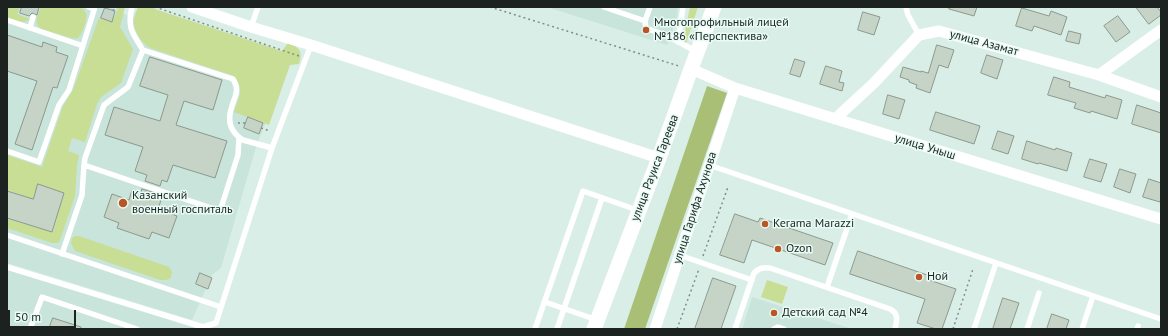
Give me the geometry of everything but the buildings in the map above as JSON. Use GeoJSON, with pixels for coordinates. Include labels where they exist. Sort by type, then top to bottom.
{"type":"FeatureCollection","features":[{"type":"Feature","properties":{"kind":"street"},"geometry":{"type":"LineString","coordinates":[[192,7],[659,158]]}},
{"type":"Feature","properties":{"kind":"street","name":"улица Рауиса Гареева"},"geometry":{"type":"LineString","coordinates":[[595,325],[659,158],[714,7]]}},
{"type":"Feature","properties":{"kind":"street"},"geometry":{"type":"LineString","coordinates":[[1099,75],[1161,30]]}},
{"type":"Feature","properties":{"kind":"street","name":"улица Азамат"},"geometry":{"type":"LineString","coordinates":[[919,35],[939,31],[1099,75],[1161,97]]}},
{"type":"Feature","properties":{"kind":"street"},"geometry":{"type":"LineString","coordinates":[[836,119],[874,83],[919,35]]}},
{"type":"Feature","properties":{"kind":"street","name":"улица Уныш"},"geometry":{"type":"LineString","coordinates":[[691,69],[735,88],[1161,219]]}},
{"type":"Feature","properties":{"kind":"street","name":"улица Гарифа Ахунова"},"geometry":{"type":"LineString","coordinates":[[655,329],[735,88]]}},
{"type":"Feature","properties":{"kind":"lane"},"geometry":{"type":"LineString","coordinates":[[132,7],[130,26],[143,50],[233,79],[236,84],[237,92],[230,114],[231,130],[243,140],[272,148]]}},
{"type":"Feature","properties":{"kind":"lane"},"geometry":{"type":"LineString","coordinates":[[251,27],[258,7]]}},
{"type":"Feature","properties":{"kind":"lane"},"geometry":{"type":"LineString","coordinates":[[604,7],[645,21]]}},
{"type":"Feature","properties":{"kind":"lane"},"geometry":{"type":"LineString","coordinates":[[650,7],[645,21],[646,28],[678,42],[697,53]]}},
{"type":"Feature","properties":{"kind":"lane"},"geometry":{"type":"LineString","coordinates":[[678,42],[683,7]]}},
{"type":"Feature","properties":{"kind":"lane"},"geometry":{"type":"LineString","coordinates":[[906,7],[908,15],[919,35]]}},
{"type":"Feature","properties":{"kind":"lane"},"geometry":{"type":"LineString","coordinates":[[7,151],[39,162],[59,105],[69,90],[93,8]]}},
{"type":"Feature","properties":{"kind":"lane"},"geometry":{"type":"LineString","coordinates":[[30,28],[33,17]]}},
{"type":"Feature","properties":{"kind":"lane"},"geometry":{"type":"LineString","coordinates":[[7,20],[83,46]]}},
{"type":"Feature","properties":{"kind":"lane"},"geometry":{"type":"LineString","coordinates":[[7,267],[203,327],[216,323],[272,148],[311,45]]}},
{"type":"Feature","properties":{"kind":"lane"},"geometry":{"type":"LineString","coordinates":[[62,254],[82,196],[85,158],[104,105],[128,88],[143,50]]}},
{"type":"Feature","properties":{"kind":"lane"},"geometry":{"type":"LineString","coordinates":[[84,165],[220,211],[238,155],[239,138]]}},
{"type":"Feature","properties":{"kind":"lane"},"geometry":{"type":"LineString","coordinates":[[709,165],[1161,319]]}},
{"type":"Feature","properties":{"kind":"lane"},"geometry":{"type":"LineString","coordinates":[[535,329],[583,191],[639,211]]}},
{"type":"Feature","properties":{"kind":"lane"},"geometry":{"type":"LineString","coordinates":[[557,329],[602,198]]}},
{"type":"Feature","properties":{"kind":"lane"},"geometry":{"type":"LineString","coordinates":[[827,287],[852,214]]}},
{"type":"Feature","properties":{"kind":"lane"},"geometry":{"type":"LineString","coordinates":[[7,235],[221,307]]}},
{"type":"Feature","properties":{"kind":"lane"},"geometry":{"type":"LineString","coordinates":[[679,255],[752,280]]}},
{"type":"Feature","properties":{"kind":"lane"},"geometry":{"type":"LineString","coordinates":[[974,329],[996,262]]}},
{"type":"Feature","properties":{"kind":"lane"},"geometry":{"type":"LineString","coordinates":[[735,329],[754,273],[765,267],[894,311],[898,317],[898,320],[894,329]]}},
{"type":"Feature","properties":{"kind":"lane"},"geometry":{"type":"LineString","coordinates":[[1027,329],[1039,292]]}},
{"type":"Feature","properties":{"kind":"lane"},"geometry":{"type":"LineString","coordinates":[[1082,329],[1094,296]]}},
{"type":"Feature","properties":{"kind":"lane"},"geometry":{"type":"LineString","coordinates":[[30,329],[42,297],[137,329]]}},
{"type":"Feature","properties":{"kind":"lane"},"geometry":{"type":"LineString","coordinates":[[545,302],[564,308],[595,325]]}},
{"type":"Feature","properties":{"kind":"lane"},"geometry":{"type":"LineString","coordinates":[[774,329],[778,327],[784,329]]}},
{"type":"Feature","properties":{"kind":"path"},"geometry":{"type":"LineString","coordinates":[[113,11],[115,7]]}},
{"type":"Feature","properties":{"kind":"path"},"geometry":{"type":"LineString","coordinates":[[155,7],[299,56]]}},
{"type":"Feature","properties":{"kind":"path"},"geometry":{"type":"LineString","coordinates":[[490,7],[691,69]]}},
{"type":"Feature","properties":{"kind":"path"},"geometry":{"type":"LineString","coordinates":[[261,128],[277,134]]}},
{"type":"Feature","properties":{"kind":"path"},"geometry":{"type":"LineString","coordinates":[[953,329],[974,269]]}},
{"type":"Feature","properties":{"kind":"shaded area","name":"Казанский военный госпиталь"},"geometry":{"type":"Polygon","coordinates":[[[7,7],[111,7],[130,17],[166,26],[289,66],[257,144],[221,268],[212,275],[192,320],[7,263],[7,7]]]}},
{"type":"Feature","properties":{"kind":"shaded area","name":"Многопрофильный лицей №186 «Перспектива»"},"geometry":{"type":"Polygon","coordinates":[[[547,7],[678,7],[676,22],[667,45],[547,7]]]}},
{"type":"Feature","properties":{"kind":"shaded area"},"geometry":{"type":"Polygon","coordinates":[[[7,267],[198,329],[7,329],[7,267]]]}},
{"type":"Feature","properties":{"kind":"shaded area","name":"Детский сад №4"},"geometry":{"type":"Polygon","coordinates":[[[752,297],[852,329],[742,329],[752,297]]]}},
{"type":"Feature","properties":{"kind":"green space"},"geometry":{"type":"Polygon","coordinates":[[[7,7],[20,7],[17,14],[30,19],[22,22],[7,18],[7,7]]]}},
{"type":"Feature","properties":{"kind":"green space"},"geometry":{"type":"Polygon","coordinates":[[[41,7],[78,7],[83,10],[86,13],[86,19],[80,36],[77,38],[72,38],[41,29],[37,22],[41,7]]]}},
{"type":"Feature","properties":{"kind":"green space"},"geometry":{"type":"Polygon","coordinates":[[[113,7],[125,7],[120,27],[133,49],[121,83],[101,97],[97,104],[85,142],[72,138],[68,151],[79,155],[75,196],[60,240],[58,243],[52,243],[7,228],[7,219],[53,232],[64,193],[38,184],[33,199],[7,190],[7,155],[42,167],[63,106],[73,90],[99,18],[112,22],[118,9],[113,7]]]}},
{"type":"Feature","properties":{"kind":"green space"},"geometry":{"type":"Polygon","coordinates":[[[138,7],[154,7],[155,9],[282,51],[288,43],[298,48],[301,56],[299,64],[290,65],[269,125],[234,112],[240,90],[234,76],[147,46],[139,37],[134,26],[134,17],[138,7]]]}},
{"type":"Feature","properties":{"kind":"green space"},"geometry":{"type":"Polygon","coordinates":[[[690,7],[698,7],[686,44],[683,41],[690,7]]]}},
{"type":"Feature","properties":{"kind":"green space"},"geometry":{"type":"Polygon","coordinates":[[[707,86],[727,93],[645,329],[624,329],[707,86]]]}},
{"type":"Feature","properties":{"kind":"green space"},"geometry":{"type":"Polygon","coordinates":[[[79,236],[169,267],[172,272],[171,278],[160,280],[75,251],[71,243],[72,238],[79,236]]]}},
{"type":"Feature","properties":{"kind":"green space"},"geometry":{"type":"Polygon","coordinates":[[[767,280],[788,287],[782,304],[761,297],[767,280]]]}},
{"type":"Feature","properties":{"kind":"place","name":"Многопрофильный лицей №186 «Перспектива»"},"geometry":{"type":"Point","coordinates":[646,30]}},
{"type":"Feature","properties":{"kind":"place","name":"Казанский военный госпиталь"},"geometry":{"type":"Point","coordinates":[123,203]}},
{"type":"Feature","properties":{"kind":"place","name":"Kerama Marazzi"},"geometry":{"type":"Point","coordinates":[765,224]}},
{"type":"Feature","properties":{"kind":"place","name":"Ozon"},"geometry":{"type":"Point","coordinates":[778,249]}},
{"type":"Feature","properties":{"kind":"place","name":"Ной"},"geometry":{"type":"Point","coordinates":[919,277]}},
{"type":"Feature","properties":{"kind":"place","name":"Детский сад №4"},"geometry":{"type":"Point","coordinates":[774,313]}}]}
